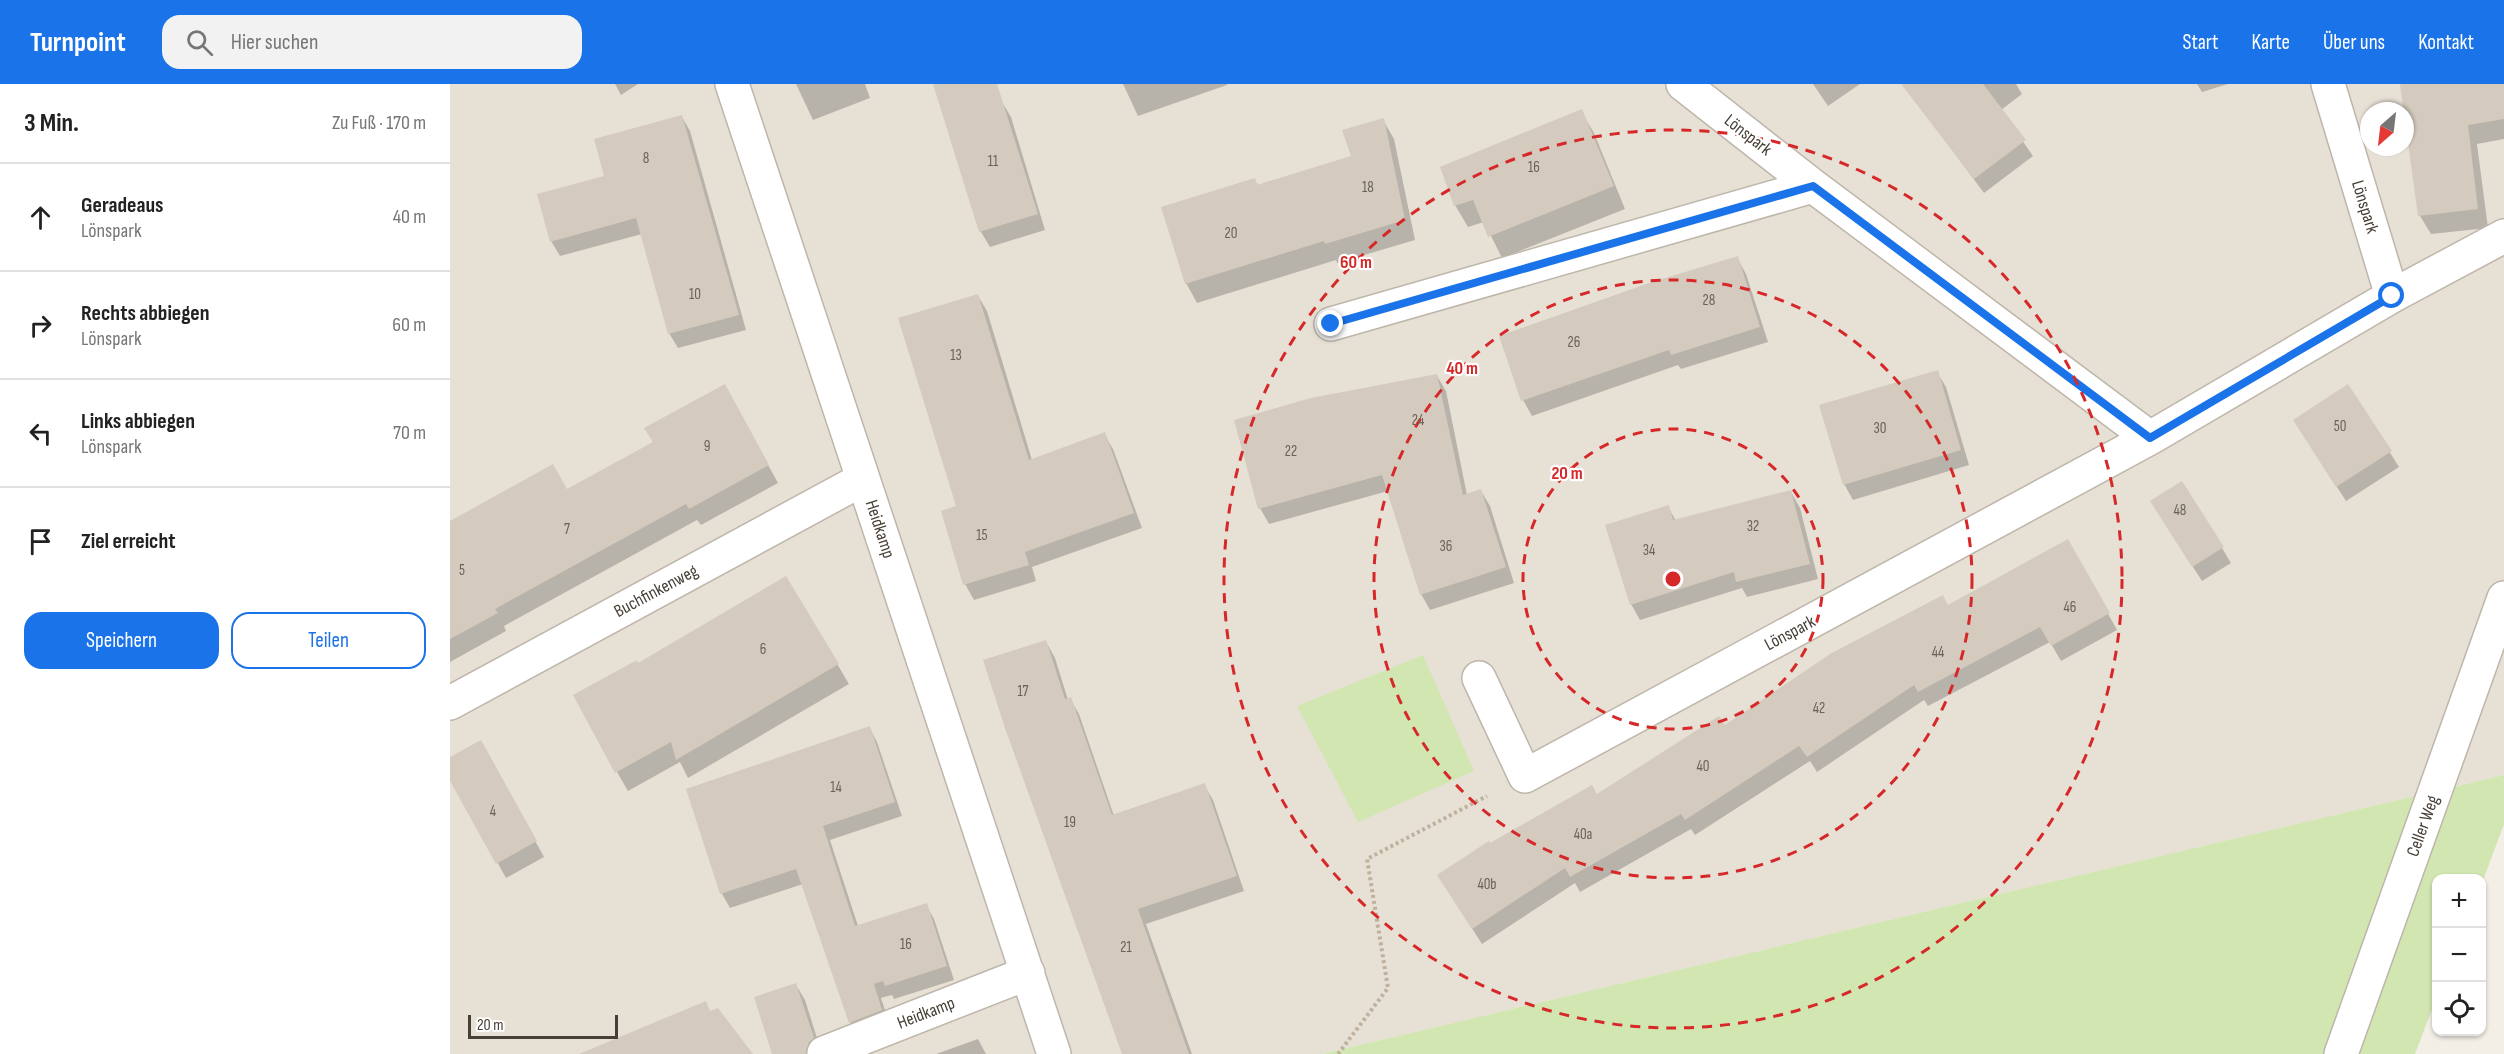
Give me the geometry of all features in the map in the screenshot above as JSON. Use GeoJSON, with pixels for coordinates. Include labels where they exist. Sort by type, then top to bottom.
{"type":"FeatureCollection","features":[{"type":"Feature","properties":{"kind":"street","name":"Heidkamp"},"geometry":{"type":"LineString","coordinates":[[732,84],[1054,1054]]}},
{"type":"Feature","properties":{"kind":"street","name":"Lönspark"},"geometry":{"type":"LineString","coordinates":[[1683,84],[1813,186],[2150,438]]}},
{"type":"Feature","properties":{"kind":"street","name":"Lönspark"},"geometry":{"type":"LineString","coordinates":[[2328,84],[2392,296]]}},
{"type":"Feature","properties":{"kind":"street"},"geometry":{"type":"LineString","coordinates":[[1331,324],[1813,186]]}},
{"type":"Feature","properties":{"kind":"street","name":"Lönspark"},"geometry":{"type":"LineString","coordinates":[[1525,776],[2150,438],[2392,296],[2504,236]]}},
{"type":"Feature","properties":{"kind":"street","name":"Buchfinkenweg"},"geometry":{"type":"LineString","coordinates":[[450,703],[863,479]]}},
{"type":"Feature","properties":{"kind":"street","name":"Celler Weg"},"geometry":{"type":"LineString","coordinates":[[2341,1054],[2504,598]]}},
{"type":"Feature","properties":{"kind":"street"},"geometry":{"type":"LineString","coordinates":[[1479,678],[1525,776]]}},
{"type":"Feature","properties":{"kind":"street","name":"Heidkamp"},"geometry":{"type":"LineString","coordinates":[[824,1053],[1028,973]]}},
{"type":"Feature","properties":{"kind":"path"},"geometry":{"type":"LineString","coordinates":[[1338,1054],[1388,988],[1367,859],[1525,776]]}},
{"type":"Feature","properties":{"kind":"shaded area"},"geometry":{"type":"Polygon","coordinates":[[[450,84],[2504,84],[2504,775],[1322,1054],[450,1054],[450,84]]]}},
{"type":"Feature","properties":{"kind":"green space"},"geometry":{"type":"Polygon","coordinates":[[[1423,655],[1474,771],[1358,822],[1297,706],[1423,655]]]}},
{"type":"Feature","properties":{"kind":"green space"},"geometry":{"type":"Polygon","coordinates":[[[2504,775],[2504,824],[2485,874],[2432,874],[2432,1009],[2415,1054],[1322,1054],[2504,775]]]}},
{"type":"Feature","properties":{"kind":"building"},"geometry":{"type":"Polygon","coordinates":[[[933,84],[997,84],[1038,214],[979,232],[933,84]]]}},
{"type":"Feature","properties":{"kind":"building"},"geometry":{"type":"Polygon","coordinates":[[[1901,84],[1983,84],[2026,140],[1974,179],[1901,84]]]}},
{"type":"Feature","properties":{"kind":"building"},"geometry":{"type":"Polygon","coordinates":[[[2400,84],[2504,84],[2504,119],[2468,125],[2478,209],[2418,216],[2410,156],[2414,156],[2414,102],[2402,102],[2400,84]]]}},
{"type":"Feature","properties":{"kind":"building"},"geometry":{"type":"Polygon","coordinates":[[[1582,109],[1614,186],[1488,237],[1473,200],[1454,206],[1440,167],[1582,109]]]}},
{"type":"Feature","properties":{"kind":"building"},"geometry":{"type":"Polygon","coordinates":[[[682,115],[739,315],[668,334],[636,218],[550,242],[537,194],[604,176],[594,139],[682,115]]]}},
{"type":"Feature","properties":{"kind":"building"},"geometry":{"type":"Polygon","coordinates":[[[1384,118],[1405,220],[1325,244],[1324,241],[1185,284],[1161,207],[1255,178],[1257,185],[1351,156],[1342,130],[1384,118]]]}},
{"type":"Feature","properties":{"kind":"building"},"geometry":{"type":"Polygon","coordinates":[[[1738,256],[1760,327],[1671,355],[1669,350],[1521,401],[1499,336],[1649,283],[1738,256]]]}},
{"type":"Feature","properties":{"kind":"building"},"geometry":{"type":"Polygon","coordinates":[[[978,294],[1029,460],[1105,432],[1134,513],[1025,552],[1029,565],[963,585],[941,511],[956,506],[898,318],[978,294]]]}},
{"type":"Feature","properties":{"kind":"building"},"geometry":{"type":"Polygon","coordinates":[[[1938,370],[1961,450],[1843,485],[1819,405],[1938,370]]]}},
{"type":"Feature","properties":{"kind":"building"},"geometry":{"type":"Polygon","coordinates":[[[1437,374],[1463,495],[1481,489],[1506,567],[1420,595],[1382,475],[1258,509],[1234,420],[1311,398],[1437,374]]]}},
{"type":"Feature","properties":{"kind":"building"},"geometry":{"type":"Polygon","coordinates":[[[725,384],[769,465],[689,509],[686,504],[495,609],[498,613],[450,639],[450,521],[553,464],[567,489],[653,442],[644,428],[725,384]]]}},
{"type":"Feature","properties":{"kind":"building"},"geometry":{"type":"Polygon","coordinates":[[[2348,384],[2392,451],[2336,487],[2293,420],[2348,384]]]}},
{"type":"Feature","properties":{"kind":"building"},"geometry":{"type":"Polygon","coordinates":[[[2182,481],[2224,547],[2192,567],[2150,501],[2182,481]]]}},
{"type":"Feature","properties":{"kind":"building"},"geometry":{"type":"Polygon","coordinates":[[[1791,490],[1810,564],[1736,582],[1734,572],[1630,605],[1605,525],[1669,505],[1673,520],[1791,490]]]}},
{"type":"Feature","properties":{"kind":"building"},"geometry":{"type":"Polygon","coordinates":[[[2068,539],[2110,613],[2051,646],[2040,627],[1918,692],[1914,685],[1807,757],[1799,746],[1685,820],[1681,814],[1570,877],[1565,868],[1472,929],[1437,875],[1489,841],[1490,843],[1592,785],[1597,794],[1719,716],[1725,725],[1830,654],[1943,595],[1948,605],[2068,539]]]}},
{"type":"Feature","properties":{"kind":"building"},"geometry":{"type":"Polygon","coordinates":[[[786,576],[839,664],[676,760],[671,742],[615,773],[573,695],[637,660],[638,663],[786,576]]]}},
{"type":"Feature","properties":{"kind":"building"},"geometry":{"type":"Polygon","coordinates":[[[1046,640],[1065,699],[1071,697],[1112,815],[1205,783],[1237,876],[1138,909],[1189,1054],[1122,1054],[1005,728],[983,660],[1046,640]]]}},
{"type":"Feature","properties":{"kind":"building"},"geometry":{"type":"Polygon","coordinates":[[[870,726],[895,802],[823,826],[855,926],[927,903],[947,966],[885,986],[883,981],[874,984],[882,1010],[849,1023],[796,869],[720,894],[686,789],[870,726]]]}},
{"type":"Feature","properties":{"kind":"building"},"geometry":{"type":"Polygon","coordinates":[[[481,740],[537,841],[496,864],[450,781],[450,757],[481,740]]]}},
{"type":"Feature","properties":{"kind":"building"},"geometry":{"type":"Polygon","coordinates":[[[796,983],[814,1038],[809,1042],[806,1054],[772,1054],[754,997],[796,983]]]}},
{"type":"Feature","properties":{"kind":"building"},"geometry":{"type":"Polygon","coordinates":[[[706,1001],[710,1011],[718,1008],[753,1054],[579,1054],[706,1001]]]}},
{"type":"Feature","properties":{"kind":"route"},"geometry":{"type":"LineString","coordinates":[[1331,324],[1813,186],[2150,438],[2392,296]]}}]}
